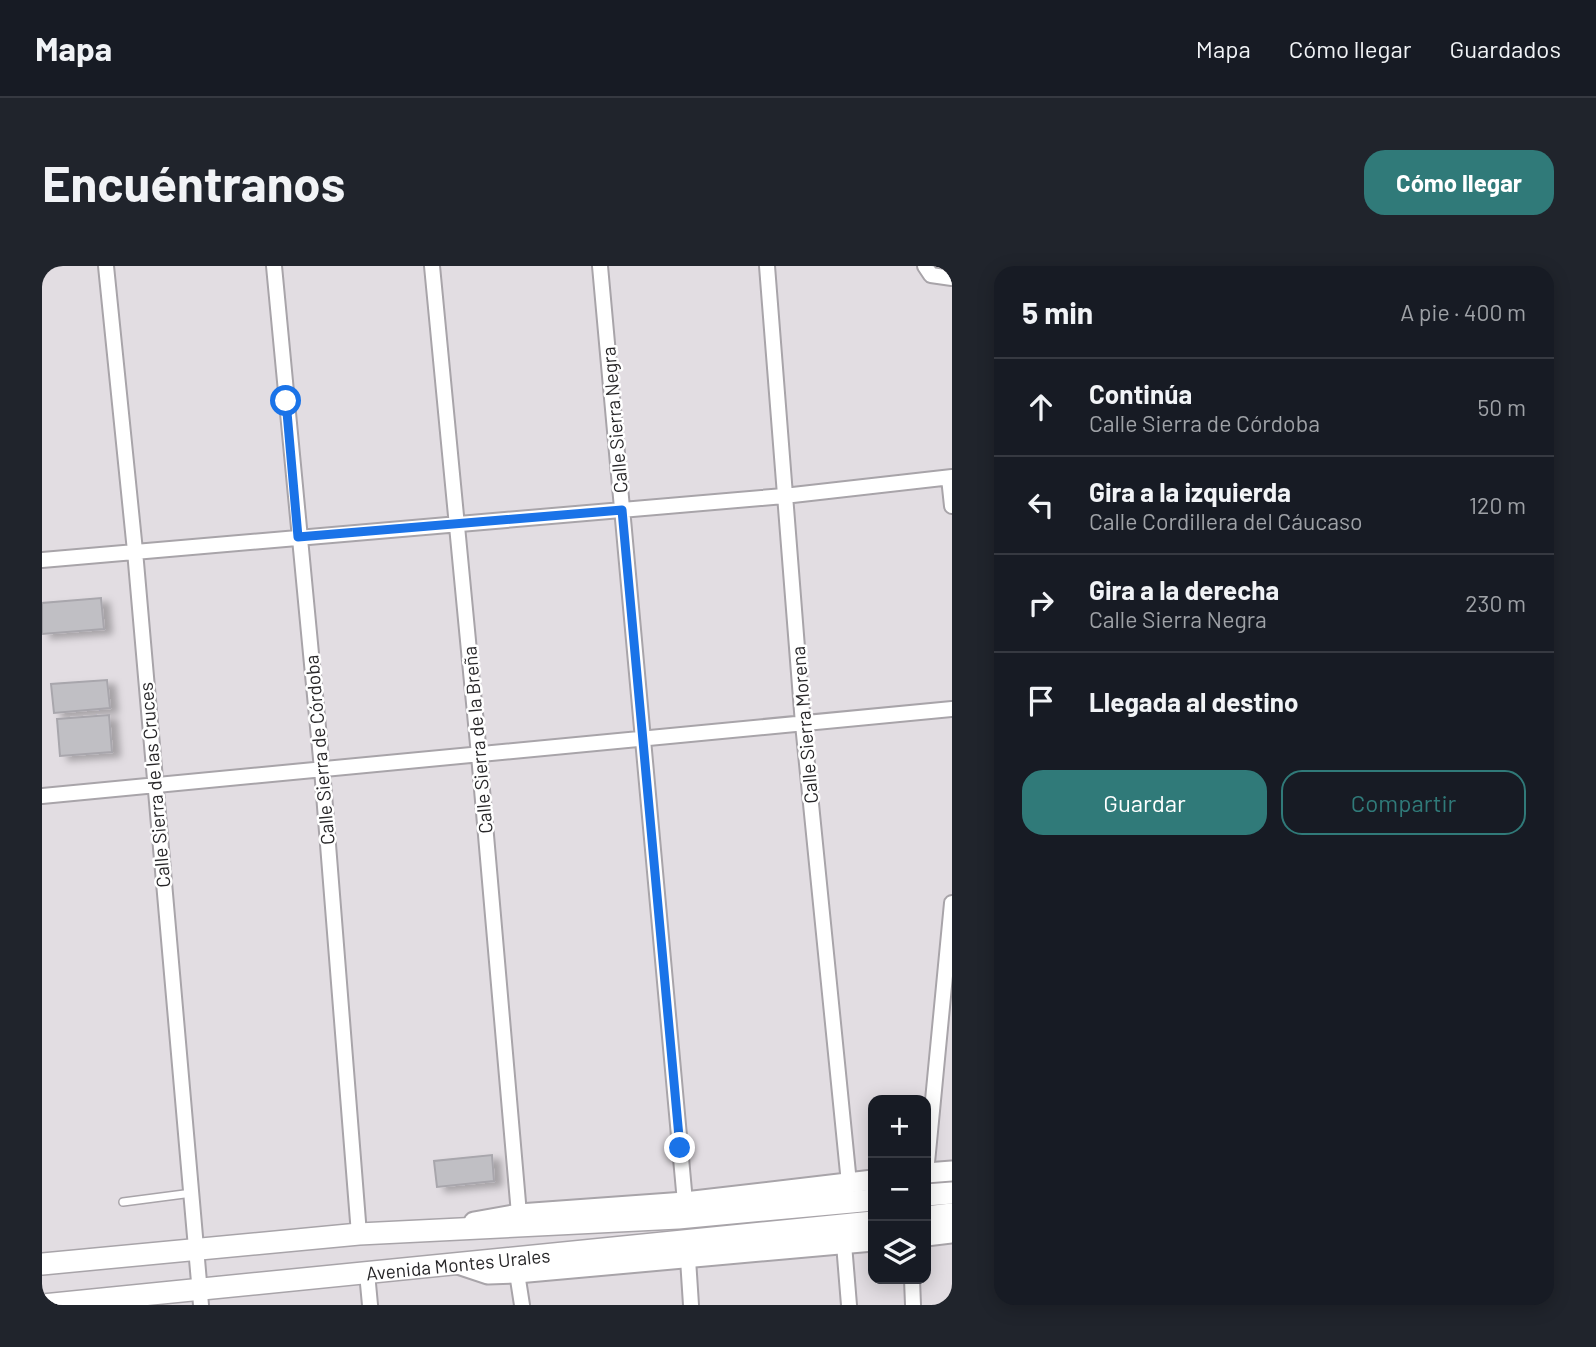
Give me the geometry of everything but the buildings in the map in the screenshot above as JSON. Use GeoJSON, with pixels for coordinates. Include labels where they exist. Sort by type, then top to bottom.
{"type":"FeatureCollection","features":[{"type":"Feature","properties":{"kind":"main road"},"geometry":{"type":"LineString","coordinates":[[931,1195],[952,1193]]}},
{"type":"Feature","properties":{"kind":"main road","name":"Avenida Montes Urales"},"geometry":{"type":"LineString","coordinates":[[42,1264],[359,1234],[678,1218],[868,1200]]}},
{"type":"Feature","properties":{"kind":"main road"},"geometry":{"type":"LineString","coordinates":[[931,1216],[952,1214]]}},
{"type":"Feature","properties":{"kind":"main road","name":"Avenida Montes Urales"},"geometry":{"type":"LineString","coordinates":[[42,1305],[201,1298],[367,1273],[868,1223]]}},
{"type":"Feature","properties":{"kind":"street","name":"Calle Sierra de las Cruces"},"geometry":{"type":"LineString","coordinates":[[106,266],[135,551],[153,785],[201,1298]]}},
{"type":"Feature","properties":{"kind":"street","name":"Calle Sierra de Córdoba"},"geometry":{"type":"LineString","coordinates":[[274,266],[322,769],[359,1234]]}},
{"type":"Feature","properties":{"kind":"street","name":"Calle Sierra de la Breña"},"geometry":{"type":"LineString","coordinates":[[432,266],[480,755],[519,1214]]}},
{"type":"Feature","properties":{"kind":"street","name":"Calle Sierra Negra"},"geometry":{"type":"LineString","coordinates":[[600,266],[685,1202]]}},
{"type":"Feature","properties":{"kind":"street","name":"Calle Sierra Morena"},"geometry":{"type":"LineString","coordinates":[[766,266],[803,724],[849,1183]]}},
{"type":"Feature","properties":{"kind":"street"},"geometry":{"type":"LineString","coordinates":[[928,271],[952,278]]}},
{"type":"Feature","properties":{"kind":"street"},"geometry":{"type":"LineString","coordinates":[[42,559],[784,496],[951,478],[952,506]]}},
{"type":"Feature","properties":{"kind":"street"},"geometry":{"type":"LineString","coordinates":[[42,796],[952,709]]}},
{"type":"Feature","properties":{"kind":"street"},"geometry":{"type":"LineString","coordinates":[[928,1158],[952,903]]}},
{"type":"Feature","properties":{"kind":"street"},"geometry":{"type":"LineString","coordinates":[[931,1173],[952,1171]]}},
{"type":"Feature","properties":{"kind":"street"},"geometry":{"type":"LineString","coordinates":[[453,1230],[485,1219],[519,1214],[685,1202],[868,1181]]}},
{"type":"Feature","properties":{"kind":"street"},"geometry":{"type":"LineString","coordinates":[[931,1235],[952,1233]]}},
{"type":"Feature","properties":{"kind":"street"},"geometry":{"type":"LineString","coordinates":[[458,1264],[488,1274],[517,1273],[868,1242]]}},
{"type":"Feature","properties":{"kind":"street"},"geometry":{"type":"LineString","coordinates":[[844,1244],[849,1305]]}},
{"type":"Feature","properties":{"kind":"street"},"geometry":{"type":"LineString","coordinates":[[688,1259],[691,1305]]}},
{"type":"Feature","properties":{"kind":"street"},"geometry":{"type":"LineString","coordinates":[[367,1273],[370,1305]]}},
{"type":"Feature","properties":{"kind":"street"},"geometry":{"type":"LineString","coordinates":[[517,1273],[522,1305]]}},
{"type":"Feature","properties":{"kind":"street"},"geometry":{"type":"LineString","coordinates":[[912,1284],[912,1305]]}},
{"type":"Feature","properties":{"kind":"lane"},"geometry":{"type":"LineString","coordinates":[[123,1202],[193,1193]]}},
{"type":"Feature","properties":{"kind":"route"},"geometry":{"type":"LineString","coordinates":[[286,401],[298,537],[622,510],[680,1148]]}}]}
